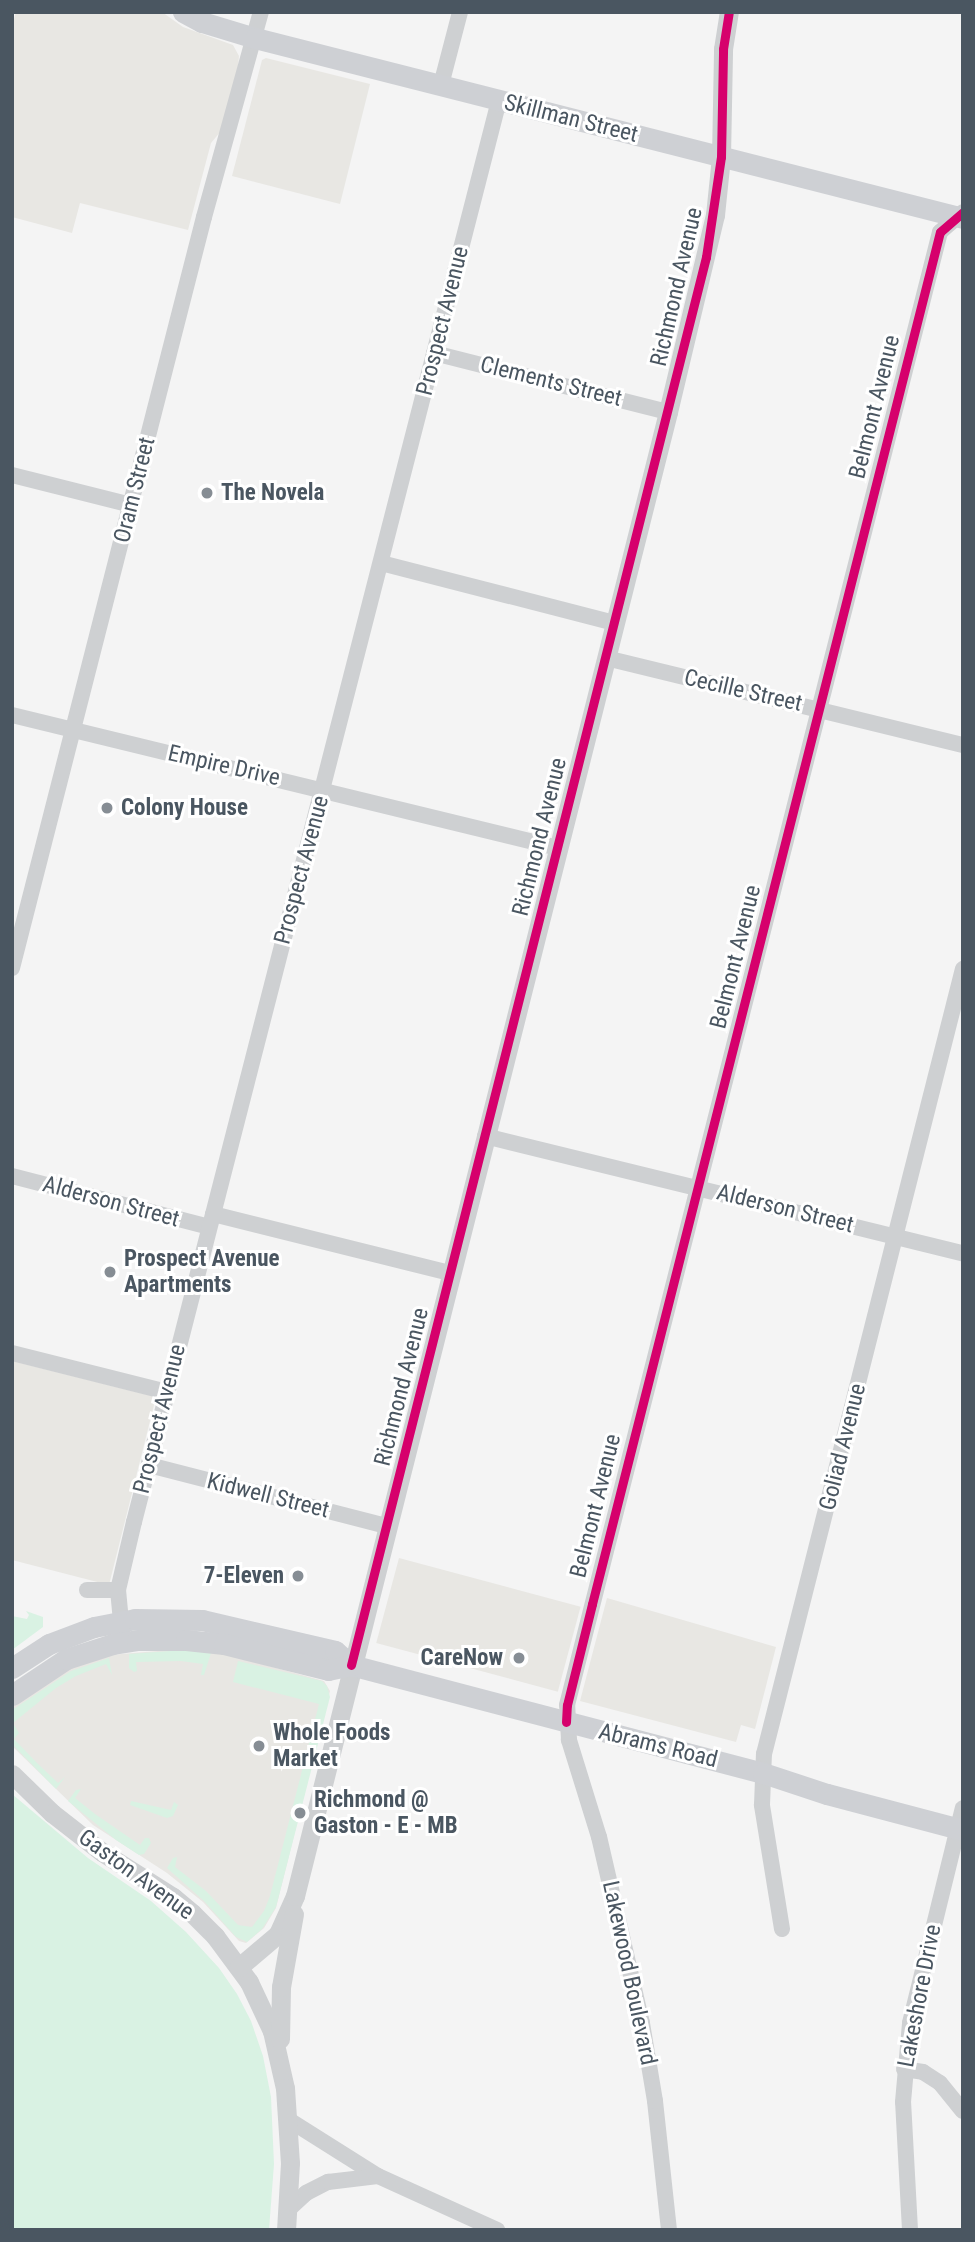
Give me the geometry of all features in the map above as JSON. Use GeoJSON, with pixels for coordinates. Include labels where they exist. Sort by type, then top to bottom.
{"type":"FeatureCollection","features":[{"type":"Feature","properties":{"kind":"main road","name":"Skillman Street"},"geometry":{"type":"LineString","coordinates":[[183,12],[202,22],[255,38],[721,157],[961,215]]}},
{"type":"Feature","properties":{"kind":"main road","name":"Abrams Road"},"geometry":{"type":"LineString","coordinates":[[12,1668],[68,1636],[121,1620],[202,1620],[335,1651],[351,1665],[763,1773],[960,1830]]}},
{"type":"Feature","properties":{"kind":"main road","name":"Abrams Road"},"geometry":{"type":"LineString","coordinates":[[12,1695],[66,1659],[123,1642],[186,1640],[224,1644],[328,1670],[351,1665]]}},
{"type":"Feature","properties":{"kind":"street","name":"Oram Street"},"geometry":{"type":"LineString","coordinates":[[12,968],[16,940],[73,731],[204,217],[261,12]]}},
{"type":"Feature","properties":{"kind":"street"},"geometry":{"type":"LineString","coordinates":[[441,85],[460,12]]}},
{"type":"Feature","properties":{"kind":"street","name":"Richmond Avenue"},"geometry":{"type":"LineString","coordinates":[[239,1967],[278,1934],[295,1896],[668,412],[706,257],[721,157],[723,49],[729,12]]}},
{"type":"Feature","properties":{"kind":"street","name":"Prospect Avenue"},"geometry":{"type":"LineString","coordinates":[[123,1642],[118,1590],[499,100]]}},
{"type":"Feature","properties":{"kind":"street","name":"Belmont Avenue"},"geometry":{"type":"LineString","coordinates":[[566,1722],[567,1705],[592,1604],[940,232],[961,215]]}},
{"type":"Feature","properties":{"kind":"street","name":"Clements Street"},"geometry":{"type":"LineString","coordinates":[[434,353],[668,412]]}},
{"type":"Feature","properties":{"kind":"street"},"geometry":{"type":"LineString","coordinates":[[12,474],[131,505]]}},
{"type":"Feature","properties":{"kind":"street"},"geometry":{"type":"LineString","coordinates":[[381,563],[614,623]]}},
{"type":"Feature","properties":{"kind":"street","name":"Cecille Street"},"geometry":{"type":"LineString","coordinates":[[606,658],[963,745]]}},
{"type":"Feature","properties":{"kind":"street","name":"Empire Drive"},"geometry":{"type":"LineString","coordinates":[[12,715],[558,848]]}},
{"type":"Feature","properties":{"kind":"street","name":"Goliad Avenue"},"geometry":{"type":"LineString","coordinates":[[782,1929],[762,1805],[764,1754],[963,969]]}},
{"type":"Feature","properties":{"kind":"street","name":"Alderson Street"},"geometry":{"type":"LineString","coordinates":[[485,1136],[963,1253]]}},
{"type":"Feature","properties":{"kind":"street","name":"Alderson Street"},"geometry":{"type":"LineString","coordinates":[[12,1176],[450,1273]]}},
{"type":"Feature","properties":{"kind":"street"},"geometry":{"type":"LineString","coordinates":[[12,1353],[167,1392]]}},
{"type":"Feature","properties":{"kind":"street","name":"Kidwell Street"},"geometry":{"type":"LineString","coordinates":[[149,1465],[387,1526]]}},
{"type":"Feature","properties":{"kind":"street"},"geometry":{"type":"LineString","coordinates":[[87,1590],[118,1590]]}},
{"type":"Feature","properties":{"kind":"street","name":"Lakewood Boulevard"},"geometry":{"type":"LineString","coordinates":[[566,1722],[628,1950],[655,2101],[669,2230]]}},
{"type":"Feature","properties":{"kind":"street","name":"Gaston Avenue"},"geometry":{"type":"LineString","coordinates":[[12,1774],[52,1813],[102,1852],[173,1897],[215,1936],[239,1967],[262,2007],[280,2062],[289,2120],[289,2208],[286,2230]]}},
{"type":"Feature","properties":{"kind":"street","name":"Lakeshore Drive"},"geometry":{"type":"LineString","coordinates":[[910,2230],[903,2102],[904,2069],[910,2022],[923,1964],[960,1830],[963,1808]]}},
{"type":"Feature","properties":{"kind":"street"},"geometry":{"type":"LineString","coordinates":[[280,2062],[278,2007],[294,1922],[295,1896]]}},
{"type":"Feature","properties":{"kind":"street"},"geometry":{"type":"LineString","coordinates":[[904,2069],[923,2072],[940,2083],[963,2111]]}},
{"type":"Feature","properties":{"kind":"street"},"geometry":{"type":"LineString","coordinates":[[289,2120],[378,2176],[490,2228]]}},
{"type":"Feature","properties":{"kind":"street"},"geometry":{"type":"LineString","coordinates":[[289,2208],[306,2193],[328,2182],[378,2176]]}},
{"type":"Feature","properties":{"kind":"shaded area"},"geometry":{"type":"Polygon","coordinates":[[[16,12],[162,12],[183,27],[233,45],[239,56],[238,67],[221,131],[211,143],[188,230],[80,203],[72,233],[12,217],[12,26],[16,12]]]}},
{"type":"Feature","properties":{"kind":"shaded area"},"geometry":{"type":"Polygon","coordinates":[[[266,58],[370,84],[340,204],[232,176],[262,60],[266,58]]]}},
{"type":"Feature","properties":{"kind":"shaded area"},"geometry":{"type":"Polygon","coordinates":[[[12,1361],[156,1397],[109,1585],[12,1560],[12,1361]]]}},
{"type":"Feature","properties":{"kind":"shaded area"},"geometry":{"type":"Polygon","coordinates":[[[399,1558],[581,1607],[558,1692],[376,1643],[399,1558]]]}},
{"type":"Feature","properties":{"kind":"shaded area"},"geometry":{"type":"Polygon","coordinates":[[[607,1598],[776,1647],[755,1729],[741,1725],[736,1742],[580,1701],[607,1598]]]}},
{"type":"Feature","properties":{"kind":"shaded area"},"geometry":{"type":"Polygon","coordinates":[[[181,1649],[213,1651],[324,1681],[330,1691],[276,1908],[264,1928],[246,1943],[239,1941],[203,1902],[167,1873],[93,1825],[12,1746],[12,1707],[46,1682],[69,1669],[110,1655],[181,1649]]]}},
{"type":"Feature","properties":{"kind":"green space"},"geometry":{"type":"Polygon","coordinates":[[[26,1611],[43,1617],[43,1627],[12,1650],[12,1616],[27,1619],[29,1615],[26,1611]]]}},
{"type":"Feature","properties":{"kind":"green space"},"geometry":{"type":"Polygon","coordinates":[[[184,1650],[211,1653],[204,1675],[201,1675],[203,1664],[181,1661],[136,1662],[137,1671],[129,1668],[129,1654],[184,1650]]]}},
{"type":"Feature","properties":{"kind":"green space"},"geometry":{"type":"Polygon","coordinates":[[[109,1658],[112,1675],[106,1664],[76,1676],[56,1688],[13,1723],[19,1733],[14,1739],[37,1763],[58,1783],[65,1777],[56,1789],[12,1744],[12,1710],[71,1671],[109,1658]]]}},
{"type":"Feature","properties":{"kind":"green space"},"geometry":{"type":"Polygon","coordinates":[[[238,1661],[322,1681],[327,1686],[330,1697],[276,1907],[262,1929],[247,1942],[236,1937],[204,1901],[167,1868],[173,1858],[177,1857],[175,1867],[206,1891],[238,1925],[252,1927],[264,1911],[270,1896],[319,1704],[233,1682],[238,1661]]]}},
{"type":"Feature","properties":{"kind":"green space"},"geometry":{"type":"Polygon","coordinates":[[[81,1789],[75,1798],[95,1814],[140,1845],[145,1838],[149,1838],[151,1843],[144,1854],[139,1855],[116,1840],[68,1801],[76,1790],[81,1789]]]}},
{"type":"Feature","properties":{"kind":"green space"},"geometry":{"type":"Polygon","coordinates":[[[12,1794],[88,1858],[151,1901],[186,1932],[219,1968],[237,1994],[251,2021],[263,2056],[271,2097],[274,2164],[269,2230],[12,2230],[12,1794]]]}},
{"type":"Feature","properties":{"kind":"green space"},"geometry":{"type":"Polygon","coordinates":[[[131,1801],[171,1810],[174,1802],[178,1805],[173,1816],[167,1818],[130,1805],[131,1801]]]}},
{"type":"Feature","properties":{"kind":"cycle path"},"geometry":{"type":"LineString","coordinates":[[351,1665],[706,257],[721,157],[723,49],[729,12]]}},
{"type":"Feature","properties":{"kind":"cycle path"},"geometry":{"type":"LineString","coordinates":[[566,1722],[567,1705],[592,1604],[940,232],[963,212]]}},
{"type":"Feature","properties":{"kind":"place","name":"The Novela"},"geometry":{"type":"Point","coordinates":[207,493]}},
{"type":"Feature","properties":{"kind":"place","name":"Colony House"},"geometry":{"type":"Point","coordinates":[107,808]}},
{"type":"Feature","properties":{"kind":"place","name":"Prospect Avenue Apartments"},"geometry":{"type":"Point","coordinates":[110,1272]}},
{"type":"Feature","properties":{"kind":"place","name":"7-Eleven"},"geometry":{"type":"Point","coordinates":[298,1576]}},
{"type":"Feature","properties":{"kind":"place","name":"CareNow"},"geometry":{"type":"Point","coordinates":[519,1658]}},
{"type":"Feature","properties":{"kind":"place","name":"Whole Foods Market"},"geometry":{"type":"Point","coordinates":[259,1746]}},
{"type":"Feature","properties":{"kind":"place","name":"Richmond @ Gaston - E - MB"},"geometry":{"type":"Point","coordinates":[300,1813]}}]}
